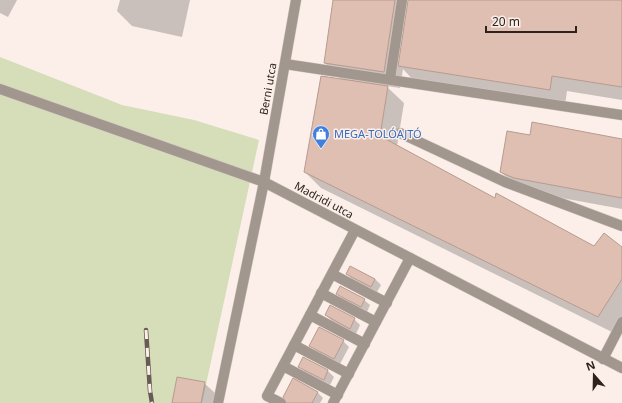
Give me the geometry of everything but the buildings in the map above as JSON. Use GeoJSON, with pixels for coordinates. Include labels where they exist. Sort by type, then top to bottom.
{"type":"FeatureCollection","features":[{"type":"Feature","properties":{"kind":"street","name":"Berni utca"},"geometry":{"type":"LineString","coordinates":[[218,403],[264,182],[296,0]]}},
{"type":"Feature","properties":{"kind":"street"},"geometry":{"type":"LineString","coordinates":[[390,79],[402,0]]}},
{"type":"Feature","properties":{"kind":"street"},"geometry":{"type":"LineString","coordinates":[[285,64],[622,115]]}},
{"type":"Feature","properties":{"kind":"street","name":"Madridi utca"},"geometry":{"type":"LineString","coordinates":[[0,89],[264,182],[622,368]]}},
{"type":"Feature","properties":{"kind":"street"},"geometry":{"type":"LineString","coordinates":[[400,133],[505,182],[622,226]]}},
{"type":"Feature","properties":{"kind":"street"},"geometry":{"type":"LineString","coordinates":[[281,403],[267,396],[355,230]]}},
{"type":"Feature","properties":{"kind":"street"},"geometry":{"type":"LineString","coordinates":[[283,366],[336,399],[410,258]]}},
{"type":"Feature","properties":{"kind":"street"},"geometry":{"type":"LineString","coordinates":[[332,274],[387,303]]}},
{"type":"Feature","properties":{"kind":"street"},"geometry":{"type":"LineString","coordinates":[[321,294],[376,322]]}},
{"type":"Feature","properties":{"kind":"street"},"geometry":{"type":"LineString","coordinates":[[310,315],[365,344]]}},
{"type":"Feature","properties":{"kind":"street"},"geometry":{"type":"LineString","coordinates":[[603,359],[622,322]]}},
{"type":"Feature","properties":{"kind":"street"},"geometry":{"type":"LineString","coordinates":[[294,345],[349,374]]}},
{"type":"Feature","properties":{"kind":"green space"},"geometry":{"type":"Polygon","coordinates":[[[0,57],[122,105],[194,120],[259,140],[202,403],[0,403],[0,57]]]}},
{"type":"Feature","properties":{"kind":"railway"},"geometry":{"type":"LineString","coordinates":[[146,330],[152,403]]}},
{"type":"Feature","properties":{"kind":"place","name":"MEGA-TOLÓAJTÓ"},"geometry":{"type":"Point","coordinates":[321,149]}}]}
